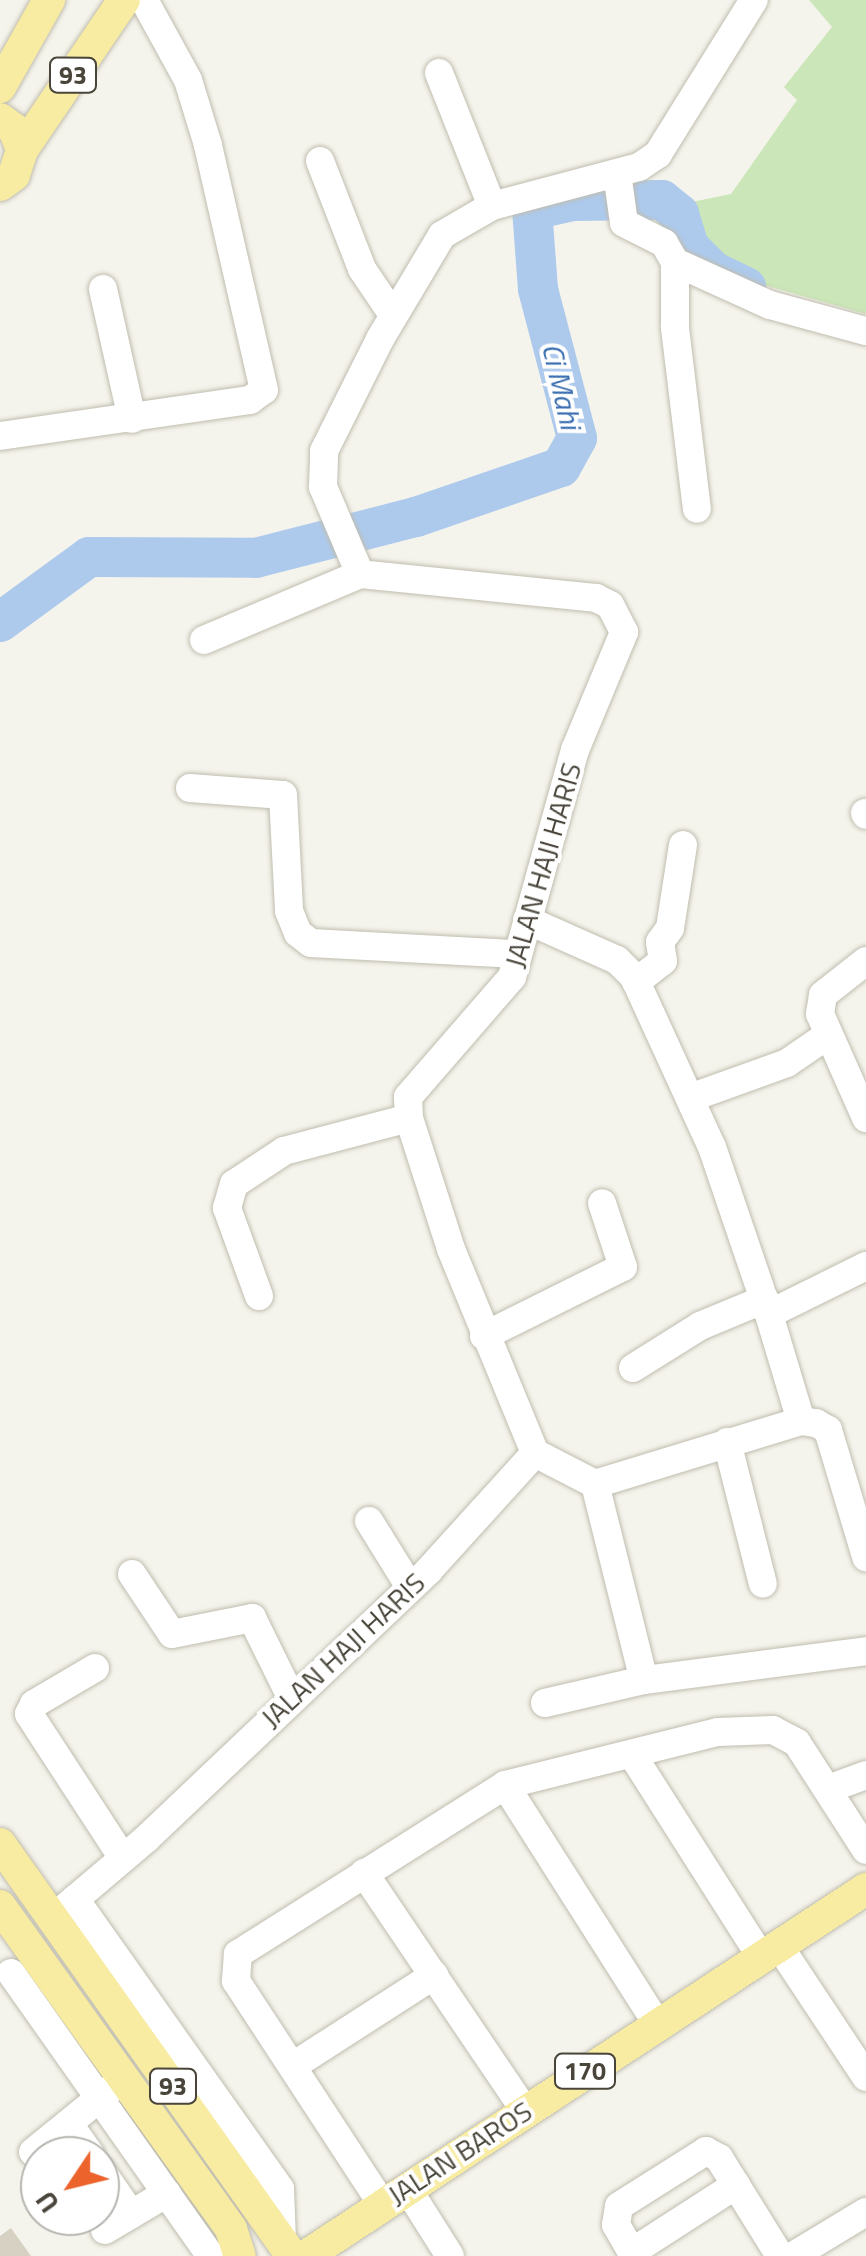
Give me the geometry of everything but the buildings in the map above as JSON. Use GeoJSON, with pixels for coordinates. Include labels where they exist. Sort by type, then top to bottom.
{"type":"FeatureCollection","features":[{"type":"Feature","properties":{"kind":"main road","name":"93"},"geometry":{"type":"LineString","coordinates":[[2,79],[49,0]]}},
{"type":"Feature","properties":{"kind":"main road","name":"93"},"geometry":{"type":"LineString","coordinates":[[0,185],[14,175],[22,150],[124,0]]}},
{"type":"Feature","properties":{"kind":"main road"},"geometry":{"type":"LineString","coordinates":[[0,119],[14,129],[22,150]]}},
{"type":"Feature","properties":{"kind":"main road","name":"93"},"geometry":{"type":"LineString","coordinates":[[0,1844],[64,1908],[288,2252]]}},
{"type":"Feature","properties":{"kind":"main road","name":"JALAN BAROS"},"geometry":{"type":"LineString","coordinates":[[288,2252],[394,2196],[866,1889]]}},
{"type":"Feature","properties":{"kind":"main road","name":"93"},"geometry":{"type":"LineString","coordinates":[[0,1906],[15,1972],[201,2188],[231,2229],[240,2256]]}},
{"type":"Feature","properties":{"kind":"main road"},"geometry":{"type":"LineString","coordinates":[[201,2188],[288,2252]]}},
{"type":"Feature","properties":{"kind":"street"},"geometry":{"type":"LineString","coordinates":[[0,436],[250,400],[265,382],[193,96],[144,0]]}},
{"type":"Feature","properties":{"kind":"street"},"geometry":{"type":"LineString","coordinates":[[204,640],[356,565],[323,487],[324,451],[393,315],[442,236],[492,206],[619,192],[658,154],[754,0]]}},
{"type":"Feature","properties":{"kind":"street"},"geometry":{"type":"LineString","coordinates":[[439,73],[492,206]]}},
{"type":"Feature","properties":{"kind":"street"},"geometry":{"type":"LineString","coordinates":[[320,161],[362,270],[393,315]]}},
{"type":"Feature","properties":{"kind":"street"},"geometry":{"type":"LineString","coordinates":[[619,192],[630,228],[664,243],[675,262],[685,441],[697,509]]}},
{"type":"Feature","properties":{"kind":"street"},"geometry":{"type":"LineString","coordinates":[[675,262],[770,305],[866,332]]}},
{"type":"Feature","properties":{"kind":"street"},"geometry":{"type":"LineString","coordinates":[[103,289],[132,419]]}},
{"type":"Feature","properties":{"kind":"street","name":"JALAN HAJI HARIS"},"geometry":{"type":"LineString","coordinates":[[356,565],[596,598],[622,621],[624,645],[576,750],[506,988],[415,1086],[409,1118]]}},
{"type":"Feature","properties":{"kind":"street"},"geometry":{"type":"LineString","coordinates":[[190,788],[283,794],[289,911],[298,933],[311,943],[517,954]]}},
{"type":"Feature","properties":{"kind":"street"},"geometry":{"type":"LineString","coordinates":[[636,982],[663,961],[660,942],[670,928],[683,845]]}},
{"type":"Feature","properties":{"kind":"street"},"geometry":{"type":"LineString","coordinates":[[527,920],[618,960],[636,982],[690,1098],[767,1306],[801,1420]]}},
{"type":"Feature","properties":{"kind":"street"},"geometry":{"type":"LineString","coordinates":[[866,962],[823,994],[825,1037],[866,1118]]}},
{"type":"Feature","properties":{"kind":"street"},"geometry":{"type":"LineString","coordinates":[[690,1098],[787,1063],[825,1037]]}},
{"type":"Feature","properties":{"kind":"street"},"geometry":{"type":"LineString","coordinates":[[260,1296],[227,1208],[234,1184],[284,1151],[409,1118],[484,1336],[535,1452],[595,1484],[801,1420],[828,1430],[866,1557]]}},
{"type":"Feature","properties":{"kind":"street"},"geometry":{"type":"LineString","coordinates":[[484,1336],[623,1268],[602,1203]]}},
{"type":"Feature","properties":{"kind":"street"},"geometry":{"type":"LineString","coordinates":[[633,1368],[700,1326],[767,1306],[866,1266]]}},
{"type":"Feature","properties":{"kind":"street"},"geometry":{"type":"LineString","coordinates":[[727,1442],[763,1584]]}},
{"type":"Feature","properties":{"kind":"street","name":"JALAN HAJI HARIS"},"geometry":{"type":"LineString","coordinates":[[64,1908],[123,1858],[410,1587],[491,1508],[535,1452]]}},
{"type":"Feature","properties":{"kind":"street"},"geometry":{"type":"LineString","coordinates":[[595,1484],[644,1680]]}},
{"type":"Feature","properties":{"kind":"street"},"geometry":{"type":"LineString","coordinates":[[369,1520],[410,1587]]}},
{"type":"Feature","properties":{"kind":"street"},"geometry":{"type":"LineString","coordinates":[[132,1574],[172,1634],[252,1618],[291,1697]]}},
{"type":"Feature","properties":{"kind":"street"},"geometry":{"type":"LineString","coordinates":[[546,1703],[644,1680],[866,1651]]}},
{"type":"Feature","properties":{"kind":"street"},"geometry":{"type":"LineString","coordinates":[[94,1668],[34,1704],[30,1714],[123,1858]]}},
{"type":"Feature","properties":{"kind":"street"},"geometry":{"type":"LineString","coordinates":[[450,2256],[394,2196],[294,2066],[236,1981],[235,1962],[364,1873],[505,1785],[718,1732],[773,1730],[808,1754],[866,1850]]}},
{"type":"Feature","properties":{"kind":"street"},"geometry":{"type":"LineString","coordinates":[[633,1756],[770,1951],[864,2070]]}},
{"type":"Feature","properties":{"kind":"street"},"geometry":{"type":"LineString","coordinates":[[828,1789],[866,1775]]}},
{"type":"Feature","properties":{"kind":"street"},"geometry":{"type":"LineString","coordinates":[[505,1785],[657,2024]]}},
{"type":"Feature","properties":{"kind":"street"},"geometry":{"type":"LineString","coordinates":[[364,1873],[525,2111]]}},
{"type":"Feature","properties":{"kind":"street"},"geometry":{"type":"LineString","coordinates":[[294,2066],[434,1976]]}},
{"type":"Feature","properties":{"kind":"street"},"geometry":{"type":"LineString","coordinates":[[54,2136],[112,2088],[166,2193],[211,2256]]}},
{"type":"Feature","properties":{"kind":"street"},"geometry":{"type":"LineString","coordinates":[[70,2124],[78,2136]]}},
{"type":"Feature","properties":{"kind":"street"},"geometry":{"type":"LineString","coordinates":[[736,2185],[633,2254],[616,2225],[619,2206],[706,2150],[736,2185],[780,2256]]}},
{"type":"Feature","properties":{"kind":"street"},"geometry":{"type":"LineString","coordinates":[[120,2221],[166,2193]]}},
{"type":"Feature","properties":{"kind":"street"},"geometry":{"type":"LineString","coordinates":[[120,2198],[131,2214]]}},
{"type":"Feature","properties":{"kind":"street"},"geometry":{"type":"LineString","coordinates":[[792,2256],[866,2212]]}},
{"type":"Feature","properties":{"kind":"green space"},"geometry":{"type":"Polygon","coordinates":[[[809,0],[866,0],[866,314],[753,282],[690,232],[687,203],[731,194],[797,100],[784,87],[832,27],[809,0]]]}},
{"type":"Feature","properties":{"kind":"waterway","name":"Ci Mahi"},"geometry":{"type":"LineString","coordinates":[[0,622],[89,557],[256,558],[416,517],[561,467],[577,438],[538,289],[532,210],[573,201],[662,200],[679,214],[689,247],[713,271],[746,287]]}}]}
